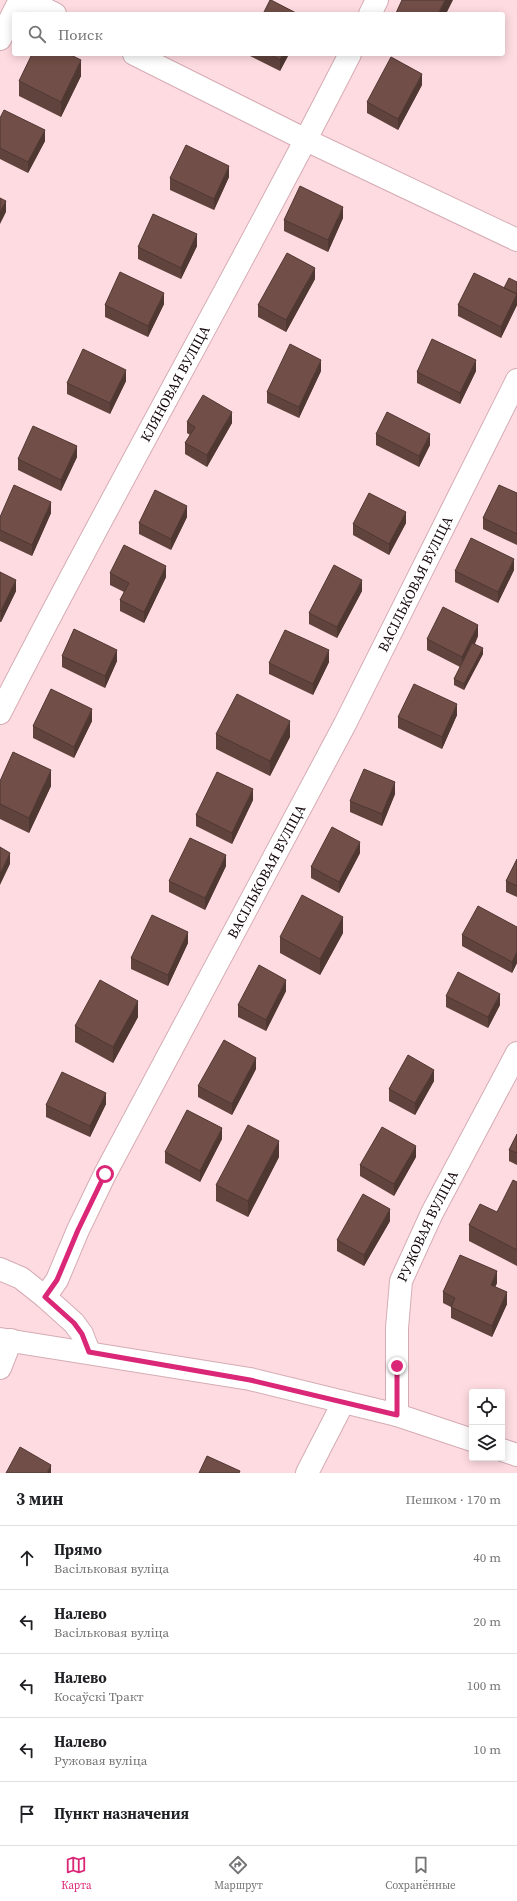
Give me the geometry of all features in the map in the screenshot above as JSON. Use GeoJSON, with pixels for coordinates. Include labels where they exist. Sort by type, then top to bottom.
{"type":"FeatureCollection","features":[{"type":"Feature","properties":{"kind":"street"},"geometry":{"type":"LineString","coordinates":[[14,12],[20,0]]}},
{"type":"Feature","properties":{"kind":"street"},"geometry":{"type":"LineString","coordinates":[[27,0],[51,12]]}},
{"type":"Feature","properties":{"kind":"street"},"geometry":{"type":"LineString","coordinates":[[371,12],[377,0]]}},
{"type":"Feature","properties":{"kind":"street"},"geometry":{"type":"LineString","coordinates":[[0,39],[12,16]]}},
{"type":"Feature","properties":{"kind":"street"},"geometry":{"type":"LineString","coordinates":[[138,56],[306,140],[517,240]]}},
{"type":"Feature","properties":{"kind":"street","name":"КЛЯНОВАЯ ВУЛІЦА"},"geometry":{"type":"LineString","coordinates":[[0,713],[49,617],[306,140],[349,56]]}},
{"type":"Feature","properties":{"kind":"street","name":"ВАСІЛЬКОВАЯ ВУЛІЦА"},"geometry":{"type":"LineString","coordinates":[[45,1297],[57,1280],[78,1230],[105,1174],[345,724],[517,380]]}},
{"type":"Feature","properties":{"kind":"street","name":"РУЖОВАЯ ВУЛІЦА"},"geometry":{"type":"LineString","coordinates":[[397,1415],[397,1328],[401,1281],[432,1213],[517,1053]]}},
{"type":"Feature","properties":{"kind":"street"},"geometry":{"type":"LineString","coordinates":[[0,1269],[21,1278],[74,1323],[82,1334],[89,1352]]}},
{"type":"Feature","properties":{"kind":"street"},"geometry":{"type":"LineString","coordinates":[[0,1368],[5,1339],[250,1380],[397,1415],[469,1439]]}},
{"type":"Feature","properties":{"kind":"street"},"geometry":{"type":"LineString","coordinates":[[307,1473],[343,1403]]}},
{"type":"Feature","properties":{"kind":"street"},"geometry":{"type":"LineString","coordinates":[[505,1451],[517,1454]]}},
{"type":"Feature","properties":{"kind":"building"},"geometry":{"type":"Polygon","coordinates":[[[271,0],[294,12],[264,12],[271,0]]]}},
{"type":"Feature","properties":{"kind":"building"},"geometry":{"type":"Polygon","coordinates":[[[402,0],[445,0],[439,12],[396,12],[402,0]]]}},
{"type":"Feature","properties":{"kind":"building"},"geometry":{"type":"Polygon","coordinates":[[[31,56],[73,56],[81,60],[61,102],[19,81],[31,56]]]}},
{"type":"Feature","properties":{"kind":"building"},"geometry":{"type":"Polygon","coordinates":[[[273,56],[282,56],[280,60],[273,56]]]}},
{"type":"Feature","properties":{"kind":"building"},"geometry":{"type":"Polygon","coordinates":[[[391,57],[422,74],[398,119],[367,102],[391,57]]]}},
{"type":"Feature","properties":{"kind":"building"},"geometry":{"type":"Polygon","coordinates":[[[4,110],[45,130],[28,162],[0,148],[0,118],[4,110]]]}},
{"type":"Feature","properties":{"kind":"building"},"geometry":{"type":"Polygon","coordinates":[[[186,145],[229,166],[214,199],[170,178],[186,145]]]}},
{"type":"Feature","properties":{"kind":"building"},"geometry":{"type":"Polygon","coordinates":[[[300,186],[343,207],[328,240],[284,220],[300,186]]]}},
{"type":"Feature","properties":{"kind":"building"},"geometry":{"type":"Polygon","coordinates":[[[0,198],[6,201],[0,212],[0,198]]]}},
{"type":"Feature","properties":{"kind":"building"},"geometry":{"type":"Polygon","coordinates":[[[153,214],[197,234],[181,268],[138,247],[153,214]]]}},
{"type":"Feature","properties":{"kind":"building"},"geometry":{"type":"Polygon","coordinates":[[[287,253],[315,268],[286,320],[258,305],[287,253]]]}},
{"type":"Feature","properties":{"kind":"building"},"geometry":{"type":"Polygon","coordinates":[[[120,272],[164,293],[148,326],[105,305],[120,272]]]}},
{"type":"Feature","properties":{"kind":"building"},"geometry":{"type":"Polygon","coordinates":[[[474,273],[517,294],[501,327],[458,305],[474,273]]]}},
{"type":"Feature","properties":{"kind":"building"},"geometry":{"type":"Polygon","coordinates":[[[509,278],[517,282],[517,294],[504,288],[509,278]]]}},
{"type":"Feature","properties":{"kind":"building"},"geometry":{"type":"Polygon","coordinates":[[[432,339],[476,360],[460,393],[417,372],[432,339]]]}},
{"type":"Feature","properties":{"kind":"building"},"geometry":{"type":"Polygon","coordinates":[[[290,344],[321,360],[299,407],[267,392],[290,344]]]}},
{"type":"Feature","properties":{"kind":"building"},"geometry":{"type":"Polygon","coordinates":[[[83,349],[126,370],[110,403],[67,383],[83,349]]]}},
{"type":"Feature","properties":{"kind":"building"},"geometry":{"type":"Polygon","coordinates":[[[203,395],[232,412],[207,455],[185,443],[195,427],[187,422],[203,395]]]}},
{"type":"Feature","properties":{"kind":"building"},"geometry":{"type":"Polygon","coordinates":[[[387,412],[430,434],[419,456],[376,434],[387,412]]]}},
{"type":"Feature","properties":{"kind":"building"},"geometry":{"type":"Polygon","coordinates":[[[33,426],[77,446],[61,480],[18,459],[33,426]]]}},
{"type":"Feature","properties":{"kind":"building"},"geometry":{"type":"Polygon","coordinates":[[[14,485],[51,502],[32,545],[0,530],[0,517],[14,485]]]}},
{"type":"Feature","properties":{"kind":"building"},"geometry":{"type":"Polygon","coordinates":[[[499,485],[517,493],[517,534],[483,518],[499,485]]]}},
{"type":"Feature","properties":{"kind":"building"},"geometry":{"type":"Polygon","coordinates":[[[155,490],[187,506],[171,539],[139,523],[155,490]]]}},
{"type":"Feature","properties":{"kind":"building"},"geometry":{"type":"Polygon","coordinates":[[[369,493],[406,512],[389,544],[353,524],[369,493]]]}},
{"type":"Feature","properties":{"kind":"building"},"geometry":{"type":"Polygon","coordinates":[[[471,538],[514,559],[498,592],[455,571],[471,538]]]}},
{"type":"Feature","properties":{"kind":"building"},"geometry":{"type":"Polygon","coordinates":[[[124,545],[166,566],[144,612],[120,600],[129,583],[110,573],[124,545]]]}},
{"type":"Feature","properties":{"kind":"building"},"geometry":{"type":"Polygon","coordinates":[[[334,565],[362,580],[337,627],[309,613],[334,565]]]}},
{"type":"Feature","properties":{"kind":"building"},"geometry":{"type":"Polygon","coordinates":[[[0,572],[16,580],[1,611],[0,611],[0,572]]]}},
{"type":"Feature","properties":{"kind":"building"},"geometry":{"type":"Polygon","coordinates":[[[443,607],[478,625],[462,657],[427,639],[443,607]]]}},
{"type":"Feature","properties":{"kind":"building"},"geometry":{"type":"Polygon","coordinates":[[[74,629],[117,650],[105,676],[62,656],[74,629]]]}},
{"type":"Feature","properties":{"kind":"building"},"geometry":{"type":"Polygon","coordinates":[[[285,630],[329,650],[313,684],[269,663],[285,630]]]}},
{"type":"Feature","properties":{"kind":"building"},"geometry":{"type":"Polygon","coordinates":[[[472,643],[483,648],[464,684],[454,679],[472,643]]]}},
{"type":"Feature","properties":{"kind":"building"},"geometry":{"type":"Polygon","coordinates":[[[414,684],[457,704],[442,737],[398,717],[414,684]]]}},
{"type":"Feature","properties":{"kind":"building"},"geometry":{"type":"Polygon","coordinates":[[[51,689],[92,709],[74,747],[33,726],[51,689]]]}},
{"type":"Feature","properties":{"kind":"building"},"geometry":{"type":"Polygon","coordinates":[[[237,694],[290,721],[270,761],[216,734],[237,694]]]}},
{"type":"Feature","properties":{"kind":"building"},"geometry":{"type":"Polygon","coordinates":[[[13,752],[51,770],[29,818],[0,804],[0,781],[13,752]]]}},
{"type":"Feature","properties":{"kind":"building"},"geometry":{"type":"Polygon","coordinates":[[[364,769],[395,782],[382,814],[350,801],[364,769]]]}},
{"type":"Feature","properties":{"kind":"building"},"geometry":{"type":"Polygon","coordinates":[[[217,772],[253,789],[232,833],[196,815],[217,772]]]}},
{"type":"Feature","properties":{"kind":"building"},"geometry":{"type":"Polygon","coordinates":[[[332,827],[360,842],[339,882],[311,867],[332,827]]]}},
{"type":"Feature","properties":{"kind":"building"},"geometry":{"type":"Polygon","coordinates":[[[190,838],[226,855],[205,898],[169,881],[190,838]]]}},
{"type":"Feature","properties":{"kind":"building"},"geometry":{"type":"Polygon","coordinates":[[[0,847],[10,853],[0,874],[0,847]]]}},
{"type":"Feature","properties":{"kind":"building"},"geometry":{"type":"Polygon","coordinates":[[[517,859],[517,886],[506,881],[517,859]]]}},
{"type":"Feature","properties":{"kind":"building"},"geometry":{"type":"Polygon","coordinates":[[[302,895],[343,917],[320,959],[280,937],[302,895]]]}},
{"type":"Feature","properties":{"kind":"building"},"geometry":{"type":"Polygon","coordinates":[[[478,906],[517,927],[517,952],[512,962],[462,935],[478,906]]]}},
{"type":"Feature","properties":{"kind":"building"},"geometry":{"type":"Polygon","coordinates":[[[152,915],[188,932],[168,975],[131,958],[152,915]]]}},
{"type":"Feature","properties":{"kind":"building"},"geometry":{"type":"Polygon","coordinates":[[[259,965],[286,980],[266,1020],[238,1005],[259,965]]]}},
{"type":"Feature","properties":{"kind":"building"},"geometry":{"type":"Polygon","coordinates":[[[458,972],[500,994],[488,1017],[446,996],[458,972]]]}},
{"type":"Feature","properties":{"kind":"building"},"geometry":{"type":"Polygon","coordinates":[[[100,980],[138,1001],[113,1047],[75,1026],[100,980]]]}},
{"type":"Feature","properties":{"kind":"building"},"geometry":{"type":"Polygon","coordinates":[[[224,1040],[256,1058],[232,1104],[198,1086],[224,1040]]]}},
{"type":"Feature","properties":{"kind":"building"},"geometry":{"type":"Polygon","coordinates":[[[408,1055],[434,1070],[415,1103],[389,1089],[408,1055]]]}},
{"type":"Feature","properties":{"kind":"building"},"geometry":{"type":"Polygon","coordinates":[[[62,1072],[106,1093],[90,1126],[46,1105],[62,1072]]]}},
{"type":"Feature","properties":{"kind":"building"},"geometry":{"type":"Polygon","coordinates":[[[187,1110],[222,1128],[200,1171],[165,1152],[187,1110]]]}},
{"type":"Feature","properties":{"kind":"building"},"geometry":{"type":"Polygon","coordinates":[[[248,1125],[279,1141],[248,1201],[216,1185],[248,1125]]]}},
{"type":"Feature","properties":{"kind":"building"},"geometry":{"type":"Polygon","coordinates":[[[382,1127],[416,1146],[394,1184],[360,1165],[382,1127]]]}},
{"type":"Feature","properties":{"kind":"building"},"geometry":{"type":"Polygon","coordinates":[[[517,1134],[517,1153],[509,1150],[517,1134]]]}},
{"type":"Feature","properties":{"kind":"building"},"geometry":{"type":"Polygon","coordinates":[[[513,1180],[517,1182],[517,1250],[469,1225],[480,1204],[497,1212],[513,1180]]]}},
{"type":"Feature","properties":{"kind":"building"},"geometry":{"type":"Polygon","coordinates":[[[363,1194],[390,1209],[364,1255],[337,1240],[363,1194]]]}},
{"type":"Feature","properties":{"kind":"building"},"geometry":{"type":"Polygon","coordinates":[[[460,1255],[497,1271],[491,1285],[507,1292],[492,1326],[451,1307],[455,1298],[443,1292],[460,1255]]]}},
{"type":"Feature","properties":{"kind":"building"},"geometry":{"type":"Polygon","coordinates":[[[20,1447],[51,1465],[47,1473],[6,1473],[20,1447]]]}},
{"type":"Feature","properties":{"kind":"building"},"geometry":{"type":"Polygon","coordinates":[[[207,1456],[240,1471],[239,1473],[199,1473],[207,1456]]]}},
{"type":"Feature","properties":{"kind":"route"},"geometry":{"type":"LineString","coordinates":[[105,1174],[78,1230],[57,1280],[45,1297],[74,1323],[82,1334],[89,1352],[250,1380],[397,1415],[397,1366]]}}]}
